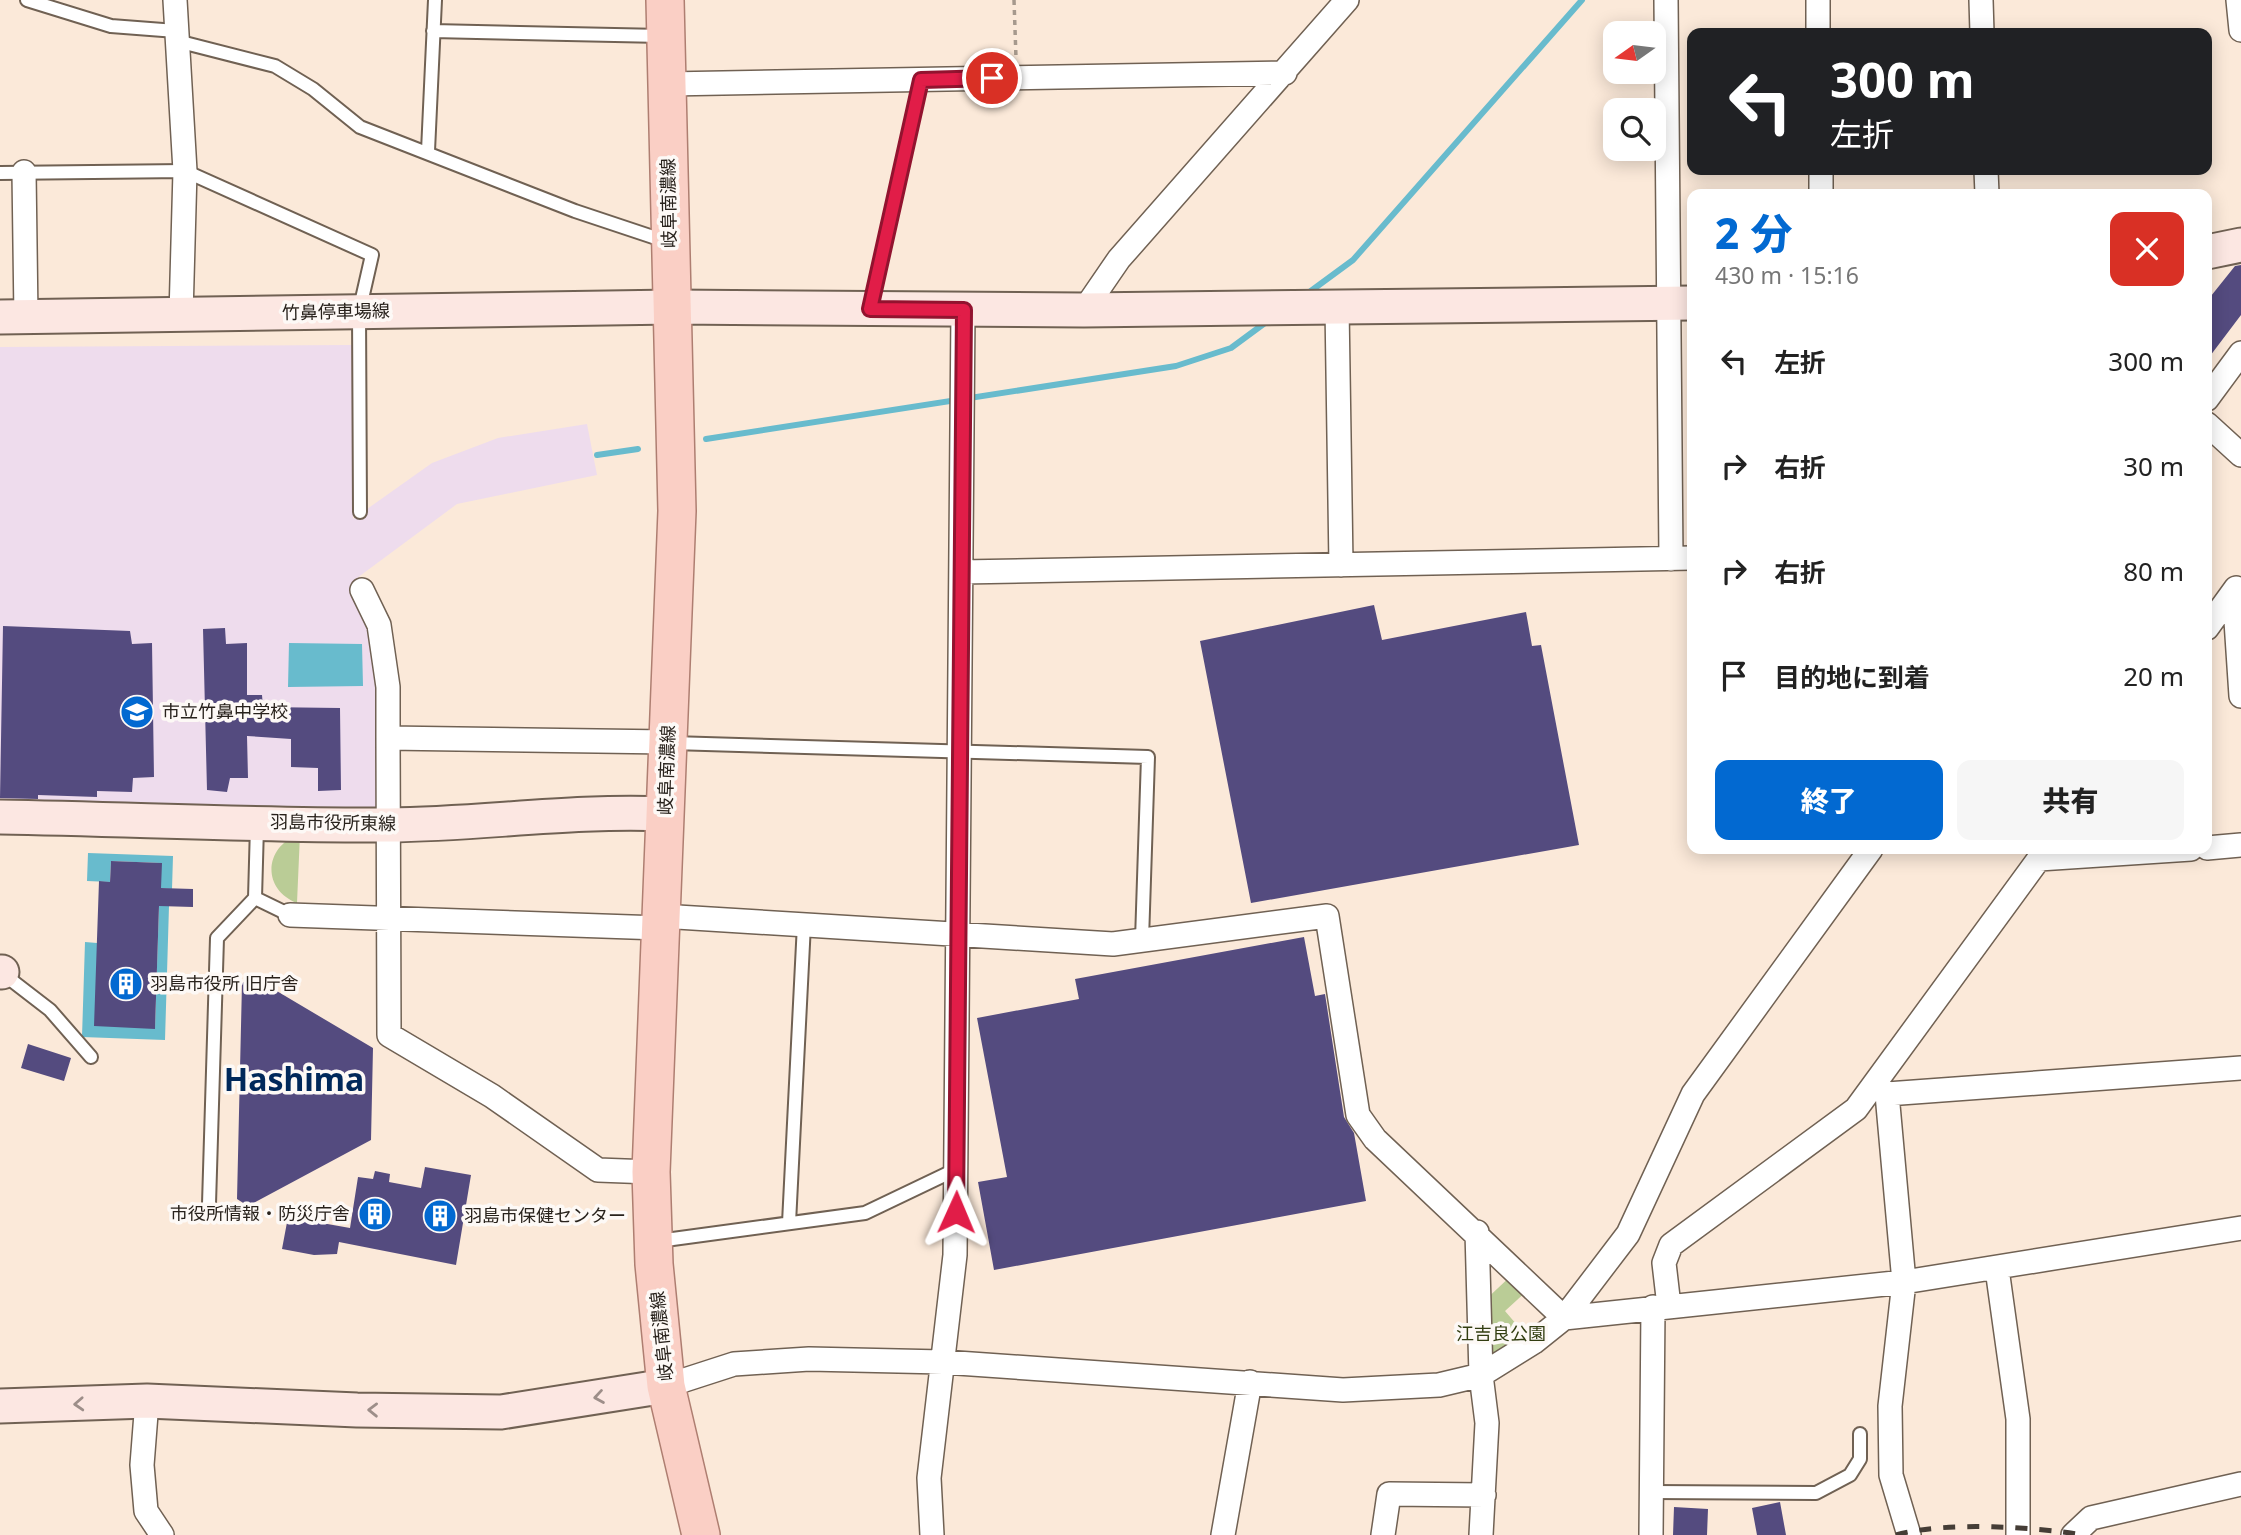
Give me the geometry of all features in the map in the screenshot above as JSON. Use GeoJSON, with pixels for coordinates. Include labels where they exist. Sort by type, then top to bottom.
{"type":"FeatureCollection","features":[{"type":"Feature","properties":{"kind":"main road","name":"岐阜南濃線"},"geometry":{"type":"LineString","coordinates":[[665,0],[677,511],[651,1172],[666,1386],[701,1535]]}},
{"type":"Feature","properties":{"kind":"street"},"geometry":{"type":"LineString","coordinates":[[174,0],[185,172],[181,315]]}},
{"type":"Feature","properties":{"kind":"street"},"geometry":{"type":"LineString","coordinates":[[961,572],[1682,559],[1680,303],[1666,0]]}},
{"type":"Feature","properties":{"kind":"street"},"geometry":{"type":"LineString","coordinates":[[1818,0],[1818,28]]}},
{"type":"Feature","properties":{"kind":"street"},"geometry":{"type":"LineString","coordinates":[[1980,0],[1982,28]]}},
{"type":"Feature","properties":{"kind":"street"},"geometry":{"type":"LineString","coordinates":[[2238,0],[2241,30]]}},
{"type":"Feature","properties":{"kind":"street"},"geometry":{"type":"LineString","coordinates":[[1084,310],[1119,259],[1285,73],[1341,3]]}},
{"type":"Feature","properties":{"kind":"street"},"geometry":{"type":"LineString","coordinates":[[668,84],[1285,73]]}},
{"type":"Feature","properties":{"kind":"street"},"geometry":{"type":"LineString","coordinates":[[13,317],[24,172]]}},
{"type":"Feature","properties":{"kind":"street"},"geometry":{"type":"LineString","coordinates":[[2212,251],[2241,245]]}},
{"type":"Feature","properties":{"kind":"street","name":"竹鼻停車場線"},"geometry":{"type":"LineString","coordinates":[[13,317],[673,307],[1084,310],[1680,303]]}},
{"type":"Feature","properties":{"kind":"street"},"geometry":{"type":"LineString","coordinates":[[1335,307],[1341,565]]}},
{"type":"Feature","properties":{"kind":"street"},"geometry":{"type":"LineString","coordinates":[[932,1535],[929,1478],[955,1255],[964,310]]}},
{"type":"Feature","properties":{"kind":"street"},"geometry":{"type":"LineString","coordinates":[[2212,392],[2241,353]]}},
{"type":"Feature","properties":{"kind":"street"},"geometry":{"type":"LineString","coordinates":[[2212,429],[2241,455]]}},
{"type":"Feature","properties":{"kind":"street"},"geometry":{"type":"LineString","coordinates":[[2212,621],[2237,586]]}},
{"type":"Feature","properties":{"kind":"street"},"geometry":{"type":"LineString","coordinates":[[2237,586],[2241,696]]}},
{"type":"Feature","properties":{"kind":"street"},"geometry":{"type":"LineString","coordinates":[[362,590],[379,625],[388,687],[389,1035],[492,1096],[598,1170],[651,1172]]}},
{"type":"Feature","properties":{"kind":"street"},"geometry":{"type":"LineString","coordinates":[[388,738],[668,742]]}},
{"type":"Feature","properties":{"kind":"street","name":"羽島市役所東線"},"geometry":{"type":"LineString","coordinates":[[0,817],[388,825],[544,819],[608,811],[665,814]]}},
{"type":"Feature","properties":{"kind":"street"},"geometry":{"type":"LineString","coordinates":[[2212,848],[2241,845]]}},
{"type":"Feature","properties":{"kind":"street"},"geometry":{"type":"LineString","coordinates":[[0,1406],[147,1401],[501,1412],[666,1386],[734,1364],[809,1359],[943,1362],[1343,1390],[1439,1385],[1481,1375],[1534,1342],[1564,1318],[1628,1234],[1693,1094],[1867,854]]}},
{"type":"Feature","properties":{"kind":"street"},"geometry":{"type":"LineString","coordinates":[[1651,1535],[1664,1263],[1671,1245],[1882,1089],[2036,854]]}},
{"type":"Feature","properties":{"kind":"street"},"geometry":{"type":"LineString","coordinates":[[290,915],[387,919],[804,925],[1113,944],[1327,916],[1358,1115],[1375,1139],[1564,1318]]}},
{"type":"Feature","properties":{"kind":"street"},"geometry":{"type":"LineString","coordinates":[[1882,1089],[2241,1068]]}},
{"type":"Feature","properties":{"kind":"street"},"geometry":{"type":"LineString","coordinates":[[1882,1089],[1905,1282],[1890,1420],[1891,1475],[1909,1535]]}},
{"type":"Feature","properties":{"kind":"street"},"geometry":{"type":"LineString","coordinates":[[1564,1318],[1905,1282],[2241,1228]]}},
{"type":"Feature","properties":{"kind":"street"},"geometry":{"type":"LineString","coordinates":[[1477,1233],[1481,1375],[1488,1423],[1481,1535]]}},
{"type":"Feature","properties":{"kind":"street"},"geometry":{"type":"LineString","coordinates":[[1997,1269],[2018,1419],[2018,1535]]}},
{"type":"Feature","properties":{"kind":"street"},"geometry":{"type":"LineString","coordinates":[[1223,1535],[1250,1382]]}},
{"type":"Feature","properties":{"kind":"street"},"geometry":{"type":"LineString","coordinates":[[147,1401],[142,1465],[146,1511],[162,1535]]}},
{"type":"Feature","properties":{"kind":"street"},"geometry":{"type":"LineString","coordinates":[[2073,1535],[2091,1518],[2241,1484]]}},
{"type":"Feature","properties":{"kind":"street"},"geometry":{"type":"LineString","coordinates":[[1383,1535],[1389,1494],[1483,1495]]}},
{"type":"Feature","properties":{"kind":"lane"},"geometry":{"type":"LineString","coordinates":[[27,0],[111,26],[177,36],[275,66],[313,89],[360,127],[428,151],[575,211],[669,243]]}},
{"type":"Feature","properties":{"kind":"lane"},"geometry":{"type":"LineString","coordinates":[[428,151],[435,0]]}},
{"type":"Feature","properties":{"kind":"lane"},"geometry":{"type":"LineString","coordinates":[[433,31],[666,36]]}},
{"type":"Feature","properties":{"kind":"lane"},"geometry":{"type":"LineString","coordinates":[[870,309],[921,80]]}},
{"type":"Feature","properties":{"kind":"lane"},"geometry":{"type":"LineString","coordinates":[[0,173],[185,172],[372,255],[359,312],[360,512]]}},
{"type":"Feature","properties":{"kind":"lane"},"geometry":{"type":"LineString","coordinates":[[668,742],[959,754],[1148,757],[1142,940]]}},
{"type":"Feature","properties":{"kind":"lane"},"geometry":{"type":"LineString","coordinates":[[209,1205],[217,938],[255,898],[257,822]]}},
{"type":"Feature","properties":{"kind":"lane"},"geometry":{"type":"LineString","coordinates":[[255,898],[290,915]]}},
{"type":"Feature","properties":{"kind":"lane"},"geometry":{"type":"LineString","coordinates":[[789,1223],[804,925]]}},
{"type":"Feature","properties":{"kind":"lane"},"geometry":{"type":"LineString","coordinates":[[1,972],[50,1010],[91,1057]]}},
{"type":"Feature","properties":{"kind":"lane"},"geometry":{"type":"LineString","coordinates":[[654,1242],[865,1213],[957,1169]]}},
{"type":"Feature","properties":{"kind":"lane"},"geometry":{"type":"LineString","coordinates":[[1652,1492],[1816,1493],[1850,1475],[1860,1460],[1860,1434]]}},
{"type":"Feature","properties":{"kind":"path"},"geometry":{"type":"LineString","coordinates":[[1014,0],[1016,78]]}},
{"type":"Feature","properties":{"kind":"shaded area"},"geometry":{"type":"Polygon","coordinates":[[[352,345],[353,519],[432,463],[498,438],[587,424],[597,475],[457,504],[353,581],[374,627],[381,690],[381,802],[374,809],[0,802],[0,347],[352,345]]]}},
{"type":"Feature","properties":{"kind":"green space"},"geometry":{"type":"Polygon","coordinates":[[[300,834],[297,903],[285,897],[277,888],[272,868],[279,848],[300,834]]]}},
{"type":"Feature","properties":{"kind":"green space","name":"江吉良公園"},"geometry":{"type":"Polygon","coordinates":[[[1514,1273],[1529,1289],[1505,1311],[1529,1339],[1483,1368],[1481,1304],[1514,1273]]]}},
{"type":"Feature","properties":{"kind":"water"},"geometry":{"type":"Polygon","coordinates":[[[289,643],[362,644],[363,686],[288,687],[289,643]]]}},
{"type":"Feature","properties":{"kind":"water"},"geometry":{"type":"Polygon","coordinates":[[[88,853],[173,856],[172,889],[161,888],[161,863],[111,861],[110,882],[87,881],[88,853]]]}},
{"type":"Feature","properties":{"kind":"water"},"geometry":{"type":"Polygon","coordinates":[[[159,906],[169,906],[165,1040],[82,1037],[85,942],[97,943],[155,1028],[159,906]]]}},
{"type":"Feature","properties":{"kind":"building"},"geometry":{"type":"Polygon","coordinates":[[[2241,265],[2241,315],[2212,353],[2212,295],[2235,266],[2241,265]]]}},
{"type":"Feature","properties":{"kind":"building"},"geometry":{"type":"Polygon","coordinates":[[[1374,605],[1382,640],[1526,612],[1532,646],[1541,645],[1579,845],[1251,903],[1200,641],[1374,605]]]}},
{"type":"Feature","properties":{"kind":"building"},"geometry":{"type":"Polygon","coordinates":[[[3,626],[130,631],[132,644],[152,643],[154,777],[133,778],[132,792],[97,791],[97,797],[38,795],[38,799],[0,798],[3,626]]]}},
{"type":"Feature","properties":{"kind":"building"},"geometry":{"type":"Polygon","coordinates":[[[225,628],[226,644],[247,643],[247,695],[262,695],[263,707],[340,708],[341,790],[318,791],[318,768],[291,767],[291,739],[247,736],[248,778],[230,778],[227,792],[207,790],[203,629],[225,628]]]}},
{"type":"Feature","properties":{"kind":"building","name":"羽島市役所 旧庁舎"},"geometry":{"type":"Polygon","coordinates":[[[111,861],[162,863],[161,888],[193,889],[193,907],[159,906],[155,1029],[94,1026],[99,881],[110,882],[111,861]]]}},
{"type":"Feature","properties":{"kind":"building"},"geometry":{"type":"Polygon","coordinates":[[[1304,937],[1315,996],[1325,994],[1344,1117],[1354,1133],[1366,1201],[994,1270],[978,1182],[1007,1177],[977,1018],[1079,999],[1075,979],[1304,937]]]}},
{"type":"Feature","properties":{"kind":"building"},"geometry":{"type":"Polygon","coordinates":[[[253,977],[373,1048],[371,1140],[248,1206],[237,1199],[242,983],[253,977]]]}},
{"type":"Feature","properties":{"kind":"building"},"geometry":{"type":"Polygon","coordinates":[[[28,1044],[71,1058],[64,1081],[21,1068],[28,1044]]]}},
{"type":"Feature","properties":{"kind":"building"},"geometry":{"type":"Polygon","coordinates":[[[425,1167],[471,1175],[456,1265],[339,1242],[337,1254],[314,1255],[282,1249],[288,1217],[350,1228],[358,1177],[373,1179],[375,1171],[390,1174],[389,1182],[421,1188],[425,1167]]]}},
{"type":"Feature","properties":{"kind":"building"},"geometry":{"type":"Polygon","coordinates":[[[1780,1502],[1786,1535],[1757,1535],[1752,1508],[1780,1502]]]}},
{"type":"Feature","properties":{"kind":"building"},"geometry":{"type":"Polygon","coordinates":[[[1674,1507],[1708,1509],[1707,1535],[1673,1535],[1674,1507]]]}},
{"type":"Feature","properties":{"kind":"waterway"},"geometry":{"type":"LineString","coordinates":[[1304,296],[1353,260],[1582,0]]}},
{"type":"Feature","properties":{"kind":"waterway"},"geometry":{"type":"LineString","coordinates":[[706,439],[1176,366],[1231,348],[1269,320]]}},
{"type":"Feature","properties":{"kind":"waterway"},"geometry":{"type":"LineString","coordinates":[[597,455],[638,449]]}},
{"type":"Feature","properties":{"kind":"railway"},"geometry":{"type":"LineString","coordinates":[[1896,1535],[1963,1527],[2015,1528],[2084,1535]]}},
{"type":"Feature","properties":{"kind":"place","name":"市立竹鼻中学校"},"geometry":{"type":"Point","coordinates":[137,712]}},
{"type":"Feature","properties":{"kind":"place","name":"羽島市役所 旧庁舎"},"geometry":{"type":"Point","coordinates":[126,984]}},
{"type":"Feature","properties":{"kind":"place","name":"市役所情報・防災庁舎"},"geometry":{"type":"Point","coordinates":[375,1214]}},
{"type":"Feature","properties":{"kind":"place","name":"羽島市保健センター"},"geometry":{"type":"Point","coordinates":[440,1216]}},
{"type":"Feature","properties":{"kind":"district","name":"Hashima"},"geometry":{"type":"Point","coordinates":[294,1080]}},
{"type":"Feature","properties":{"kind":"route"},"geometry":{"type":"LineString","coordinates":[[956,1212],[964,310],[870,309],[921,80],[992,78]]}}]}
